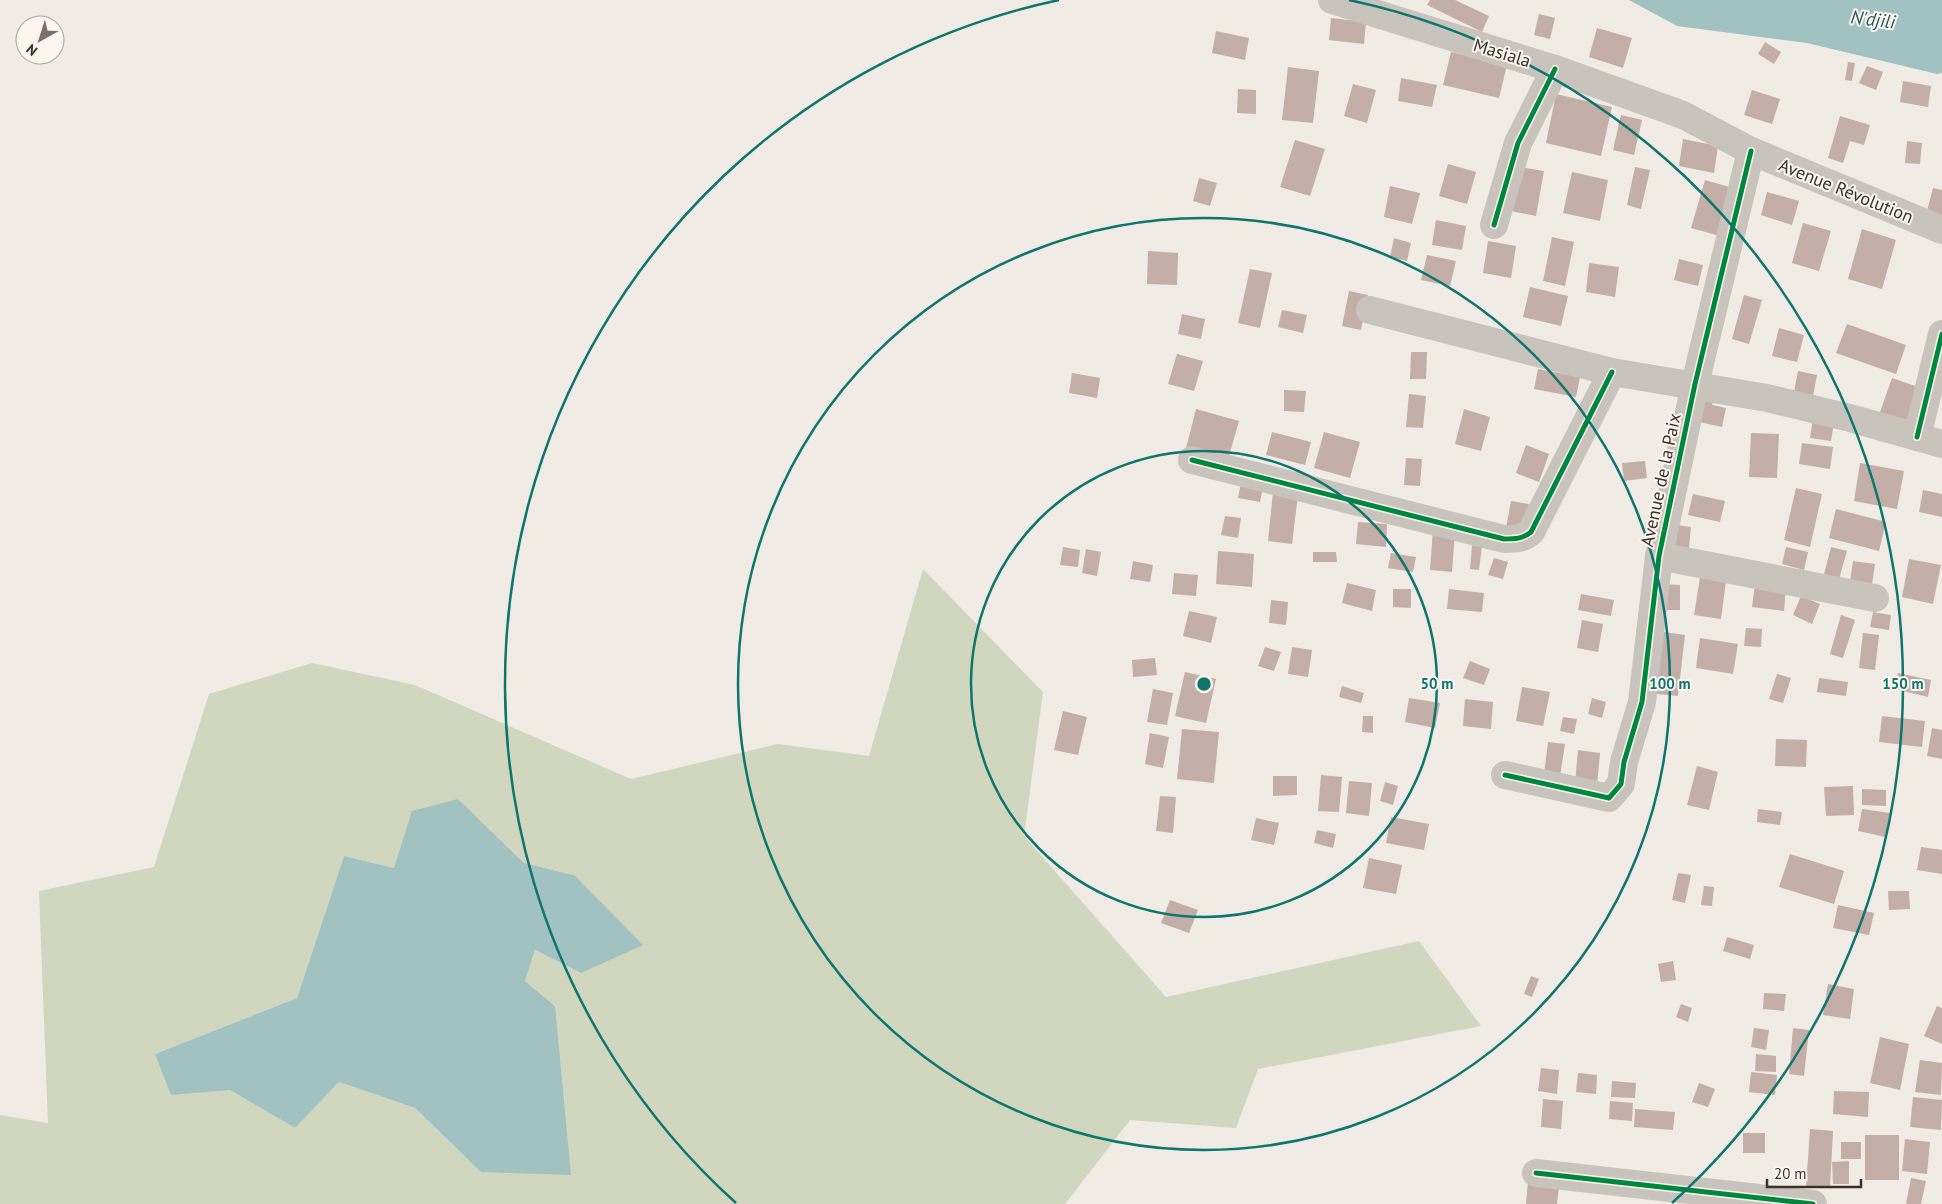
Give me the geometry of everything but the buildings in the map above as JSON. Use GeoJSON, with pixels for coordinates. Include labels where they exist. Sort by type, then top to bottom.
{"type":"FeatureCollection","features":[{"type":"Feature","properties":{"kind":"street","name":"Masiala"},"geometry":{"type":"LineString","coordinates":[[1332,0],[1555,70],[1683,115],[1751,151]]}},
{"type":"Feature","properties":{"kind":"street"},"geometry":{"type":"LineString","coordinates":[[1494,225],[1518,143],[1555,70]]}},
{"type":"Feature","properties":{"kind":"street","name":"Avenue Révolution"},"geometry":{"type":"LineString","coordinates":[[1751,151],[1942,230]]}},
{"type":"Feature","properties":{"kind":"street","name":"Avenue de la Paix"},"geometry":{"type":"LineString","coordinates":[[1505,774],[1609,798],[1620,784],[1624,762],[1642,702],[1659,556],[1695,384],[1751,151]]}},
{"type":"Feature","properties":{"kind":"street"},"geometry":{"type":"LineString","coordinates":[[1370,310],[1612,372],[1695,384],[1767,398],[1850,418],[1930,441],[1942,334]]}},
{"type":"Feature","properties":{"kind":"street"},"geometry":{"type":"LineString","coordinates":[[1192,460],[1516,540],[1531,532],[1612,372]]}},
{"type":"Feature","properties":{"kind":"street"},"geometry":{"type":"LineString","coordinates":[[1659,556],[1875,598]]}},
{"type":"Feature","properties":{"kind":"street"},"geometry":{"type":"LineString","coordinates":[[1536,1173],[1813,1204]]}},
{"type":"Feature","properties":{"kind":"green space"},"geometry":{"type":"Polygon","coordinates":[[[923,569],[1043,692],[1024,836],[1166,997],[1419,941],[1481,1026],[1258,1069],[1236,1128],[1130,1120],[1065,1204],[0,1204],[0,1115],[48,1123],[39,891],[154,867],[209,694],[312,663],[415,685],[631,779],[778,744],[869,756],[923,569]],[[458,799],[394,868],[344,856],[297,998],[155,1054],[230,1090],[295,1128],[339,1082],[415,1108],[481,1172],[555,1006],[525,981],[535,950],[581,973],[574,875],[524,863],[458,799]]]}},
{"type":"Feature","properties":{"kind":"water","name":"N'djili"},"geometry":{"type":"Polygon","coordinates":[[[1629,0],[1942,0],[1942,73],[1937,74],[1807,43],[1677,26],[1629,0]]]}},
{"type":"Feature","properties":{"kind":"water"},"geometry":{"type":"Polygon","coordinates":[[[458,799],[524,863],[574,875],[643,945],[581,973],[535,950],[525,981],[555,1006],[571,1175],[481,1172],[415,1108],[339,1082],[295,1128],[230,1090],[171,1095],[155,1054],[297,998],[344,856],[394,868],[412,811],[458,799]]]}},
{"type":"Feature","properties":{"kind":"cycle path"},"geometry":{"type":"LineString","coordinates":[[1494,225],[1518,143],[1555,69]]}},
{"type":"Feature","properties":{"kind":"cycle path"},"geometry":{"type":"LineString","coordinates":[[1505,775],[1609,798],[1621,784],[1624,762],[1642,702],[1659,556],[1695,384],[1751,151]]}},
{"type":"Feature","properties":{"kind":"cycle path"},"geometry":{"type":"LineString","coordinates":[[1917,437],[1942,334]]}},
{"type":"Feature","properties":{"kind":"cycle path"},"geometry":{"type":"LineString","coordinates":[[1192,460],[1504,539],[1518,538],[1531,532],[1612,372]]}},
{"type":"Feature","properties":{"kind":"cycle path"},"geometry":{"type":"LineString","coordinates":[[1536,1173],[1813,1204]]}}]}
